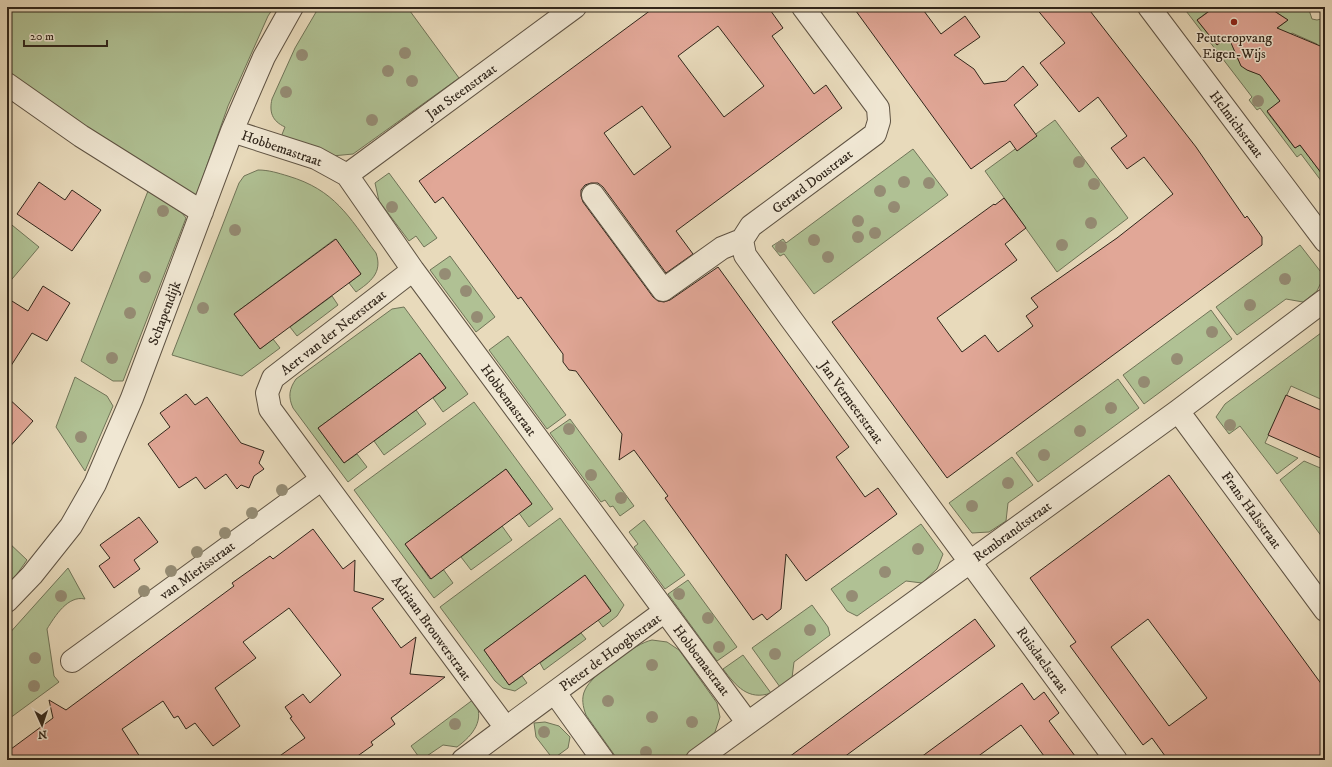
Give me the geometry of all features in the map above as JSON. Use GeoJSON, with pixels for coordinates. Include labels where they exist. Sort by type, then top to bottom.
{"type":"FeatureCollection","features":[{"type":"Feature","properties":{"kind":"street","name":"Schapendijk"},"geometry":{"type":"LineString","coordinates":[[7,601],[32,575],[71,526],[95,484],[132,398],[232,131],[264,57],[292,7]]}},
{"type":"Feature","properties":{"kind":"street","name":"Jan Steenstraat"},"geometry":{"type":"LineString","coordinates":[[347,175],[575,7]]}},
{"type":"Feature","properties":{"kind":"street","name":"Gerard Doustraat"},"geometry":{"type":"LineString","coordinates":[[742,240],[751,226],[875,134],[879,121],[878,108],[803,7]]}},
{"type":"Feature","properties":{"kind":"street","name":"Helmichstraat"},"geometry":{"type":"LineString","coordinates":[[1149,7],[1325,240]]}},
{"type":"Feature","properties":{"kind":"street"},"geometry":{"type":"LineString","coordinates":[[7,84],[81,136],[202,212]]}},
{"type":"Feature","properties":{"kind":"street","name":"Hobbemastraat"},"geometry":{"type":"LineString","coordinates":[[232,131],[316,158],[347,175],[413,270],[747,722]]}},
{"type":"Feature","properties":{"kind":"street"},"geometry":{"type":"LineString","coordinates":[[593,195],[663,290],[722,248],[742,240]]}},
{"type":"Feature","properties":{"kind":"street","name":"Jan Vermeerstraat"},"geometry":{"type":"LineString","coordinates":[[742,240],[745,255],[865,421],[970,561]]}},
{"type":"Feature","properties":{"kind":"street","name":"Aert van der Neerstraat"},"geometry":{"type":"LineString","coordinates":[[322,480],[270,409],[267,393],[272,378],[413,270]]}},
{"type":"Feature","properties":{"kind":"street","name":"Rembrandtstraat"},"geometry":{"type":"LineString","coordinates":[[696,760],[1178,411],[1325,300]]}},
{"type":"Feature","properties":{"kind":"street","name":"Frans Halsstraat"},"geometry":{"type":"LineString","coordinates":[[1178,411],[1325,610]]}},
{"type":"Feature","properties":{"kind":"street","name":"van Mierisstraat"},"geometry":{"type":"LineString","coordinates":[[72,661],[322,480]]}},
{"type":"Feature","properties":{"kind":"street","name":"Adriaan Brouwerstraat"},"geometry":{"type":"LineString","coordinates":[[322,480],[506,728]]}},
{"type":"Feature","properties":{"kind":"street","name":"Ruisdaelstraat"},"geometry":{"type":"LineString","coordinates":[[970,561],[1116,760]]}},
{"type":"Feature","properties":{"kind":"street","name":"Pieter de Hooghstraat"},"geometry":{"type":"LineString","coordinates":[[555,693],[665,611]]}},
{"type":"Feature","properties":{"kind":"street"},"geometry":{"type":"LineString","coordinates":[[463,760],[555,693],[603,760]]}},
{"type":"Feature","properties":{"kind":"green space"},"geometry":{"type":"Polygon","coordinates":[[[7,7],[274,7],[268,16],[228,106],[194,202],[162,182],[7,72],[7,7]]]}},
{"type":"Feature","properties":{"kind":"green space"},"geometry":{"type":"Polygon","coordinates":[[[319,7],[407,7],[459,78],[353,154],[332,156],[281,137],[285,127],[277,122],[272,116],[272,99],[295,48],[319,7]]]}},
{"type":"Feature","properties":{"kind":"green space"},"geometry":{"type":"Polygon","coordinates":[[[1183,7],[1214,7],[1197,20],[1217,45],[1229,35],[1238,60],[1246,69],[1259,73],[1280,101],[1267,112],[1295,148],[1300,145],[1325,178],[1325,186],[1301,154],[1297,157],[1260,108],[1257,110],[1249,100],[1252,97],[1183,7]]]}},
{"type":"Feature","properties":{"kind":"green space"},"geometry":{"type":"Polygon","coordinates":[[[1268,7],[1308,7],[1312,19],[1317,20],[1325,18],[1325,68],[1312,59],[1317,44],[1292,33],[1276,45],[1268,35],[1288,20],[1268,7]]]}},
{"type":"Feature","properties":{"kind":"green space"},"geometry":{"type":"Polygon","coordinates":[[[1055,120],[1128,218],[1057,272],[985,171],[1055,120]]]}},
{"type":"Feature","properties":{"kind":"green space"},"geometry":{"type":"Polygon","coordinates":[[[913,149],[948,195],[814,294],[784,254],[780,256],[772,246],[783,239],[786,243],[913,149]]]}},
{"type":"Feature","properties":{"kind":"green space"},"geometry":{"type":"Polygon","coordinates":[[[258,170],[277,173],[304,182],[318,189],[329,197],[348,216],[376,253],[378,266],[370,281],[356,292],[349,283],[361,274],[335,239],[234,314],[260,349],[273,339],[280,348],[242,376],[172,355],[239,183],[244,176],[258,170]]]}},
{"type":"Feature","properties":{"kind":"green space"},"geometry":{"type":"Polygon","coordinates":[[[389,173],[437,238],[424,247],[416,236],[409,241],[379,201],[375,183],[389,173]]]}},
{"type":"Feature","properties":{"kind":"green space"},"geometry":{"type":"Polygon","coordinates":[[[148,191],[182,213],[186,218],[123,381],[113,381],[81,361],[148,191]]]}},
{"type":"Feature","properties":{"kind":"green space"},"geometry":{"type":"Polygon","coordinates":[[[7,221],[39,247],[7,285],[7,221]]]}},
{"type":"Feature","properties":{"kind":"green space"},"geometry":{"type":"Polygon","coordinates":[[[1300,245],[1324,276],[1317,291],[1303,302],[1286,299],[1237,335],[1216,307],[1300,245]]]}},
{"type":"Feature","properties":{"kind":"green space"},"geometry":{"type":"Polygon","coordinates":[[[450,256],[495,317],[476,332],[430,270],[450,256]]]}},
{"type":"Feature","properties":{"kind":"green space"},"geometry":{"type":"Polygon","coordinates":[[[332,296],[338,305],[297,336],[290,327],[332,296]]]}},
{"type":"Feature","properties":{"kind":"green space"},"geometry":{"type":"Polygon","coordinates":[[[404,307],[468,394],[443,412],[433,398],[446,388],[420,353],[318,428],[344,463],[357,454],[367,467],[348,482],[293,408],[290,400],[292,386],[296,379],[392,309],[404,307]]]}},
{"type":"Feature","properties":{"kind":"green space"},"geometry":{"type":"Polygon","coordinates":[[[1211,310],[1232,339],[1144,404],[1123,375],[1211,310]]]}},
{"type":"Feature","properties":{"kind":"green space"},"geometry":{"type":"Polygon","coordinates":[[[1325,330],[1325,401],[1291,386],[1265,443],[1298,458],[1277,474],[1240,426],[1229,434],[1216,417],[1225,404],[1325,330]]]}},
{"type":"Feature","properties":{"kind":"green space"},"geometry":{"type":"Polygon","coordinates":[[[508,336],[566,415],[547,429],[489,350],[508,336]]]}},
{"type":"Feature","properties":{"kind":"green space"},"geometry":{"type":"Polygon","coordinates":[[[75,377],[107,396],[113,406],[85,471],[56,427],[75,377]]]}},
{"type":"Feature","properties":{"kind":"green space"},"geometry":{"type":"Polygon","coordinates":[[[1118,379],[1139,408],[1038,482],[1016,453],[1118,379]]]}},
{"type":"Feature","properties":{"kind":"green space"},"geometry":{"type":"Polygon","coordinates":[[[474,402],[553,509],[529,527],[519,513],[532,504],[506,469],[405,544],[430,579],[443,569],[453,583],[434,598],[354,490],[474,402]]]}},
{"type":"Feature","properties":{"kind":"green space"},"geometry":{"type":"Polygon","coordinates":[[[416,410],[426,424],[384,455],[374,441],[416,410]]]}},
{"type":"Feature","properties":{"kind":"green space"},"geometry":{"type":"Polygon","coordinates":[[[570,419],[634,506],[620,516],[613,506],[610,507],[605,500],[601,502],[550,433],[570,419]]]}},
{"type":"Feature","properties":{"kind":"green space"},"geometry":{"type":"Polygon","coordinates":[[[1012,457],[1033,485],[1008,503],[1006,521],[989,532],[972,533],[949,503],[1012,457]]]}},
{"type":"Feature","properties":{"kind":"green space"},"geometry":{"type":"Polygon","coordinates":[[[1304,461],[1325,470],[1325,541],[1280,480],[1304,461]]]}},
{"type":"Feature","properties":{"kind":"green space"},"geometry":{"type":"Polygon","coordinates":[[[560,518],[624,605],[617,616],[603,627],[598,620],[611,610],[585,576],[484,650],[509,685],[522,676],[527,683],[515,691],[503,688],[495,681],[440,607],[560,518]]]}},
{"type":"Feature","properties":{"kind":"green space"},"geometry":{"type":"Polygon","coordinates":[[[644,520],[685,575],[665,589],[634,547],[638,544],[629,532],[644,520]]]}},
{"type":"Feature","properties":{"kind":"green space"},"geometry":{"type":"Polygon","coordinates":[[[921,524],[943,554],[937,569],[922,583],[906,581],[857,616],[847,611],[831,589],[921,524]]]}},
{"type":"Feature","properties":{"kind":"green space"},"geometry":{"type":"Polygon","coordinates":[[[502,526],[512,540],[471,570],[461,557],[502,526]]]}},
{"type":"Feature","properties":{"kind":"green space"},"geometry":{"type":"Polygon","coordinates":[[[7,541],[27,560],[7,588],[7,541]]]}},
{"type":"Feature","properties":{"kind":"green space"},"geometry":{"type":"Polygon","coordinates":[[[68,568],[85,599],[73,600],[68,603],[58,613],[47,629],[54,676],[59,682],[10,718],[7,716],[7,636],[68,568]]]}},
{"type":"Feature","properties":{"kind":"green space"},"geometry":{"type":"Polygon","coordinates":[[[688,580],[737,647],[717,661],[668,594],[688,580]]]}},
{"type":"Feature","properties":{"kind":"green space"},"geometry":{"type":"Polygon","coordinates":[[[812,605],[828,627],[830,635],[794,662],[792,678],[780,687],[752,648],[812,605]]]}},
{"type":"Feature","properties":{"kind":"green space"},"geometry":{"type":"Polygon","coordinates":[[[581,633],[586,639],[544,670],[540,663],[581,633]]]}},
{"type":"Feature","properties":{"kind":"green space"},"geometry":{"type":"Polygon","coordinates":[[[652,640],[667,642],[679,650],[717,703],[720,717],[715,732],[681,760],[618,760],[586,715],[583,696],[589,684],[605,668],[625,653],[645,642],[652,640]]]}},
{"type":"Feature","properties":{"kind":"green space"},"geometry":{"type":"Polygon","coordinates":[[[743,655],[771,693],[756,695],[743,690],[723,669],[743,655]]]}},
{"type":"Feature","properties":{"kind":"green space"},"geometry":{"type":"Polygon","coordinates":[[[474,699],[479,714],[473,732],[457,747],[443,745],[421,760],[411,746],[474,699]]]}},
{"type":"Feature","properties":{"kind":"green space"},"geometry":{"type":"Polygon","coordinates":[[[545,722],[559,726],[570,737],[568,748],[553,759],[536,737],[534,723],[545,722]]]}},
{"type":"Feature","properties":{"kind":"building"},"geometry":{"type":"Polygon","coordinates":[[[655,7],[768,7],[783,28],[772,36],[814,94],[826,85],[842,108],[676,231],[693,254],[666,273],[603,187],[598,183],[585,185],[581,190],[581,196],[583,202],[653,297],[658,301],[664,302],[670,300],[718,267],[849,447],[836,457],[865,497],[878,488],[897,514],[806,581],[786,554],[781,609],[767,620],[762,614],[753,620],[665,498],[668,496],[634,450],[619,460],[622,434],[576,371],[569,370],[563,362],[563,354],[521,297],[518,299],[443,197],[435,203],[419,181],[655,7]],[[718,26],[678,56],[724,117],[764,86],[718,26]],[[642,106],[604,133],[634,175],[671,147],[642,106]]]}},
{"type":"Feature","properties":{"kind":"building"},"geometry":{"type":"Polygon","coordinates":[[[853,7],[921,7],[941,34],[965,16],[980,37],[954,55],[974,69],[984,84],[1006,81],[1023,66],[1038,85],[1014,105],[1037,136],[1017,151],[1010,141],[971,169],[853,7]]]}},
{"type":"Feature","properties":{"kind":"building"},"geometry":{"type":"Polygon","coordinates":[[[1035,7],[1087,7],[1196,147],[1245,218],[1247,216],[1262,237],[1262,245],[947,478],[832,322],[1004,198],[1026,228],[1005,244],[1017,260],[937,318],[962,352],[985,335],[998,352],[1033,326],[1026,316],[1038,307],[1031,298],[1117,238],[1173,194],[1144,157],[1127,169],[1111,148],[1127,136],[1098,97],[1079,112],[1040,63],[1065,43],[1035,7]]]}},
{"type":"Feature","properties":{"kind":"building"},"geometry":{"type":"Polygon","coordinates":[[[1215,7],[1268,7],[1288,20],[1277,28],[1325,48],[1325,178],[1300,145],[1295,148],[1267,111],[1280,101],[1260,75],[1241,66],[1228,36],[1217,45],[1197,20],[1215,7]]]}},
{"type":"Feature","properties":{"kind":"building"},"geometry":{"type":"Polygon","coordinates":[[[39,182],[65,200],[72,190],[101,210],[72,251],[17,214],[39,182]]]}},
{"type":"Feature","properties":{"kind":"building"},"geometry":{"type":"Polygon","coordinates":[[[336,239],[361,274],[260,349],[234,314],[336,239]]]}},
{"type":"Feature","properties":{"kind":"building"},"geometry":{"type":"Polygon","coordinates":[[[43,286],[70,303],[47,341],[32,333],[7,372],[7,298],[28,311],[43,286]]]}},
{"type":"Feature","properties":{"kind":"building"},"geometry":{"type":"Polygon","coordinates":[[[420,353],[446,388],[344,463],[318,428],[420,353]]]}},
{"type":"Feature","properties":{"kind":"building"},"geometry":{"type":"Polygon","coordinates":[[[186,394],[195,405],[207,397],[241,443],[264,451],[259,463],[264,469],[254,476],[249,488],[241,485],[237,489],[226,474],[205,489],[196,477],[179,488],[148,444],[170,427],[160,413],[186,394]]]}},
{"type":"Feature","properties":{"kind":"building"},"geometry":{"type":"Polygon","coordinates":[[[1286,395],[1325,412],[1325,460],[1268,435],[1286,395]]]}},
{"type":"Feature","properties":{"kind":"building"},"geometry":{"type":"Polygon","coordinates":[[[7,397],[33,421],[7,450],[7,397]]]}},
{"type":"Feature","properties":{"kind":"building"},"geometry":{"type":"Polygon","coordinates":[[[506,469],[532,504],[431,579],[405,544],[506,469]]]}},
{"type":"Feature","properties":{"kind":"building"},"geometry":{"type":"Polygon","coordinates":[[[1169,475],[1325,689],[1325,760],[1168,760],[1152,738],[1143,745],[1070,646],[1076,642],[1030,578],[1169,475]],[[1148,619],[1111,647],[1169,726],[1207,698],[1148,619]]]}},
{"type":"Feature","properties":{"kind":"building"},"geometry":{"type":"Polygon","coordinates":[[[139,517],[158,542],[134,560],[140,569],[114,588],[99,566],[110,558],[100,545],[139,517]]]}},
{"type":"Feature","properties":{"kind":"building"},"geometry":{"type":"Polygon","coordinates":[[[313,529],[343,569],[355,560],[354,591],[384,599],[372,608],[401,648],[416,637],[410,674],[445,677],[391,718],[395,724],[371,742],[373,745],[352,760],[274,760],[305,738],[290,718],[292,717],[285,707],[303,694],[310,703],[341,675],[289,608],[243,642],[256,658],[215,688],[240,726],[213,746],[195,723],[186,729],[178,716],[174,718],[163,701],[122,729],[142,760],[7,760],[7,752],[53,718],[49,700],[66,710],[234,586],[232,583],[270,556],[273,559],[313,529]]]}},
{"type":"Feature","properties":{"kind":"building"},"geometry":{"type":"Polygon","coordinates":[[[585,575],[611,611],[509,685],[484,650],[585,575]]]}},
{"type":"Feature","properties":{"kind":"building"},"geometry":{"type":"Polygon","coordinates":[[[975,619],[995,646],[840,760],[785,760],[975,619]]]}},
{"type":"Feature","properties":{"kind":"building"},"geometry":{"type":"Polygon","coordinates":[[[1022,683],[1034,700],[1044,692],[1059,713],[1049,721],[1078,760],[1047,760],[1021,725],[973,760],[917,760],[1022,683]]]}},
{"type":"Feature","properties":{"kind":"place","name":"Peuteropvang Eigen-Wijs"},"geometry":{"type":"Point","coordinates":[1234,22]}}]}
